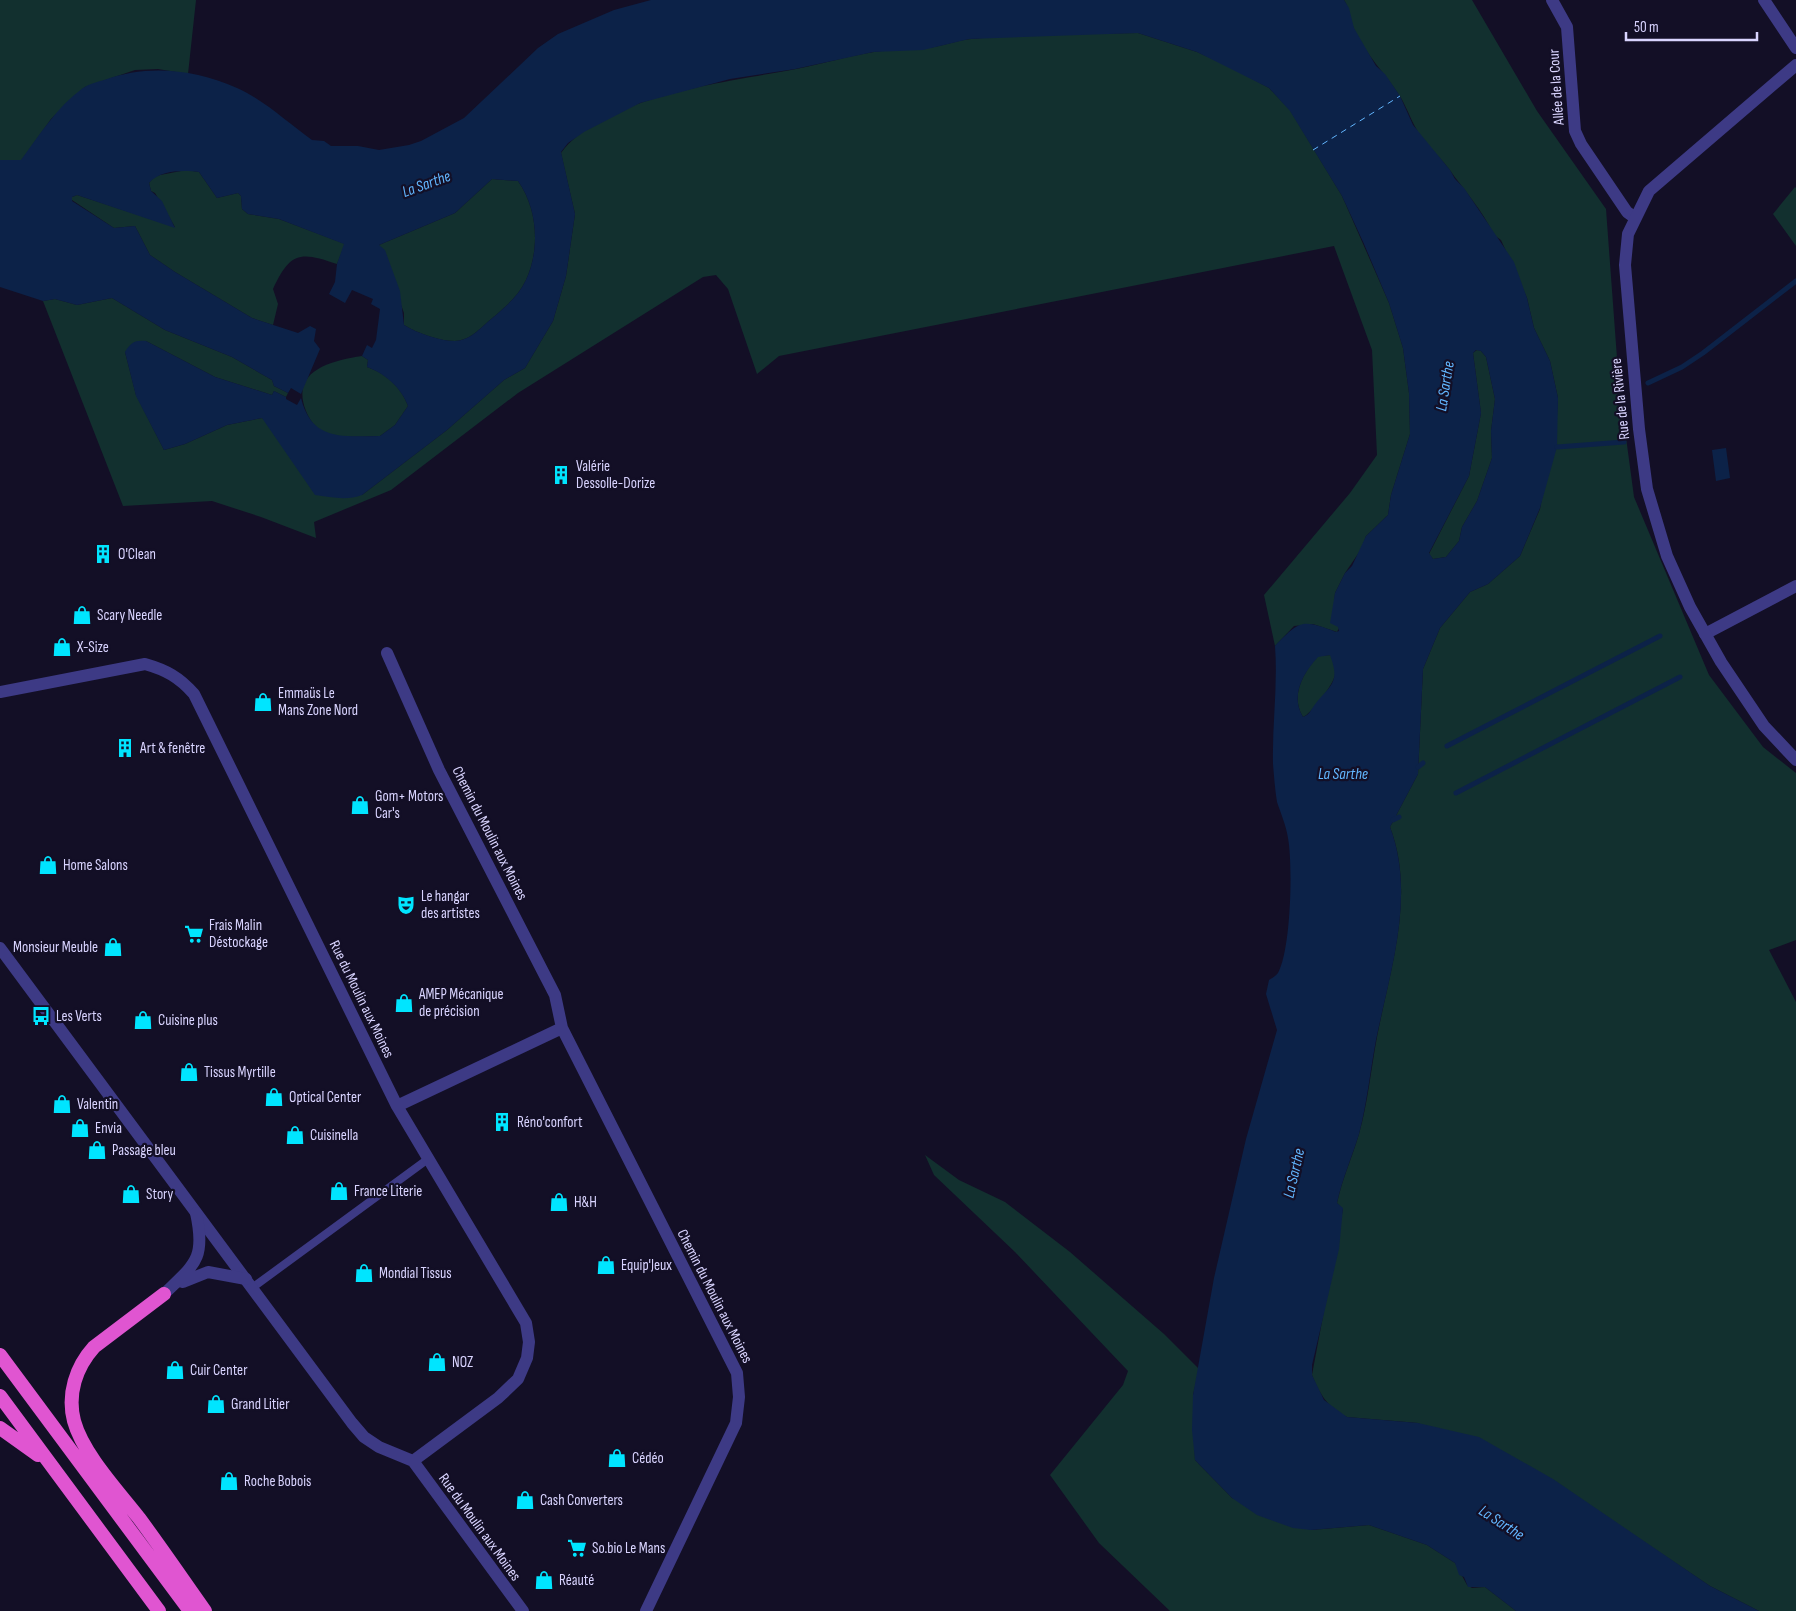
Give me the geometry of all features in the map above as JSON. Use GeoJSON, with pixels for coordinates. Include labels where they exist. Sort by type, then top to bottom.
{"type":"FeatureCollection","features":[{"type":"Feature","properties":{"kind":"highway"},"geometry":{"type":"LineString","coordinates":[[164,1294],[94,1347],[86,1356],[72,1390],[72,1411],[78,1432],[96,1462],[205,1611]]}},
{"type":"Feature","properties":{"kind":"highway"},"geometry":{"type":"LineString","coordinates":[[0,1356],[190,1611]]}},
{"type":"Feature","properties":{"kind":"highway"},"geometry":{"type":"LineString","coordinates":[[0,1396],[159,1611]]}},
{"type":"Feature","properties":{"kind":"highway"},"geometry":{"type":"LineString","coordinates":[[0,1428],[52,1466]]}},
{"type":"Feature","properties":{"kind":"street","name":"Allée de la Cour"},"geometry":{"type":"LineString","coordinates":[[1552,0],[1567,26],[1575,131],[1581,144],[1627,212],[1634,217]]}},
{"type":"Feature","properties":{"kind":"street"},"geometry":{"type":"LineString","coordinates":[[1764,0],[1796,48]]}},
{"type":"Feature","properties":{"kind":"street","name":"Rue de la Rivière"},"geometry":{"type":"LineString","coordinates":[[1796,66],[1649,191],[1634,217],[1628,234],[1625,265],[1633,382],[1647,489],[1667,556],[1705,634],[1721,662],[1764,726],[1796,760]]}},
{"type":"Feature","properties":{"kind":"street"},"geometry":{"type":"LineString","coordinates":[[1705,634],[1796,586]]}},
{"type":"Feature","properties":{"kind":"street","name":"Chemin du Moulin aux Moines"},"geometry":{"type":"LineString","coordinates":[[387,653],[439,770],[555,995],[562,1028],[737,1372],[739,1397],[736,1423],[646,1611]]}},
{"type":"Feature","properties":{"kind":"street","name":"Rue du Moulin aux Moines"},"geometry":{"type":"LineString","coordinates":[[0,692],[145,664],[165,669],[180,678],[194,694],[397,1106],[526,1323],[529,1342],[527,1358],[518,1379],[498,1398],[413,1461],[523,1611]]}},
{"type":"Feature","properties":{"kind":"street"},"geometry":{"type":"LineString","coordinates":[[0,948],[364,1437],[387,1451],[413,1461]]}},
{"type":"Feature","properties":{"kind":"street"},"geometry":{"type":"LineString","coordinates":[[397,1106],[562,1028]]}},
{"type":"Feature","properties":{"kind":"street"},"geometry":{"type":"LineString","coordinates":[[164,1294],[191,1268],[197,1256],[202,1236],[196,1213]]}},
{"type":"Feature","properties":{"kind":"street"},"geometry":{"type":"LineString","coordinates":[[164,1294],[192,1277],[208,1272],[249,1284]]}},
{"type":"Feature","properties":{"kind":"lane"},"geometry":{"type":"LineString","coordinates":[[249,1284],[428,1159]]}},
{"type":"Feature","properties":{"kind":"green space"},"geometry":{"type":"Polygon","coordinates":[[[0,0],[196,0],[188,74],[158,69],[135,70],[85,87],[51,119],[21,161],[0,160],[0,0]]]}},
{"type":"Feature","properties":{"kind":"green space"},"geometry":{"type":"Polygon","coordinates":[[[1344,0],[1472,0],[1537,111],[1606,209],[1619,385],[1634,497],[1709,675],[1763,747],[1796,773],[1796,940],[1769,950],[1796,1002],[1796,1611],[1759,1611],[1710,1586],[1595,1509],[1418,1423],[1347,1417],[1329,1405],[1312,1375],[1343,1209],[1337,1203],[1362,1122],[1377,1037],[1394,959],[1401,905],[1401,879],[1390,827],[1418,774],[1423,669],[1440,628],[1470,592],[1488,584],[1520,556],[1540,509],[1557,415],[1558,398],[1550,361],[1534,328],[1527,298],[1501,240],[1494,235],[1473,201],[1420,135],[1401,98],[1359,38],[1344,0]]]}},
{"type":"Feature","properties":{"kind":"green space"},"geometry":{"type":"Polygon","coordinates":[[[1138,33],[1197,52],[1230,67],[1269,88],[1290,110],[1342,196],[1389,303],[1403,348],[1409,393],[1410,434],[1391,495],[1388,515],[1366,536],[1362,548],[1345,573],[1335,593],[1334,606],[1339,628],[1337,632],[1313,624],[1294,626],[1275,646],[1264,595],[1350,493],[1377,455],[1372,350],[1334,246],[779,356],[757,374],[728,289],[716,275],[703,277],[518,393],[391,490],[314,522],[316,538],[212,501],[123,506],[43,301],[55,299],[77,305],[112,298],[165,330],[232,357],[272,380],[274,386],[288,393],[286,397],[274,391],[272,395],[215,377],[146,341],[125,352],[136,395],[164,450],[185,444],[227,425],[262,418],[362,495],[447,430],[504,380],[525,368],[553,321],[566,276],[575,214],[561,153],[581,133],[606,117],[637,104],[670,94],[874,52],[912,50],[992,37],[1138,33]]]}},
{"type":"Feature","properties":{"kind":"green space"},"geometry":{"type":"Polygon","coordinates":[[[186,170],[199,172],[217,198],[238,193],[241,196],[242,209],[248,214],[279,219],[345,244],[337,264],[305,256],[291,261],[273,289],[278,304],[273,325],[252,318],[150,255],[135,226],[114,228],[72,200],[72,197],[77,195],[175,227],[155,193],[151,191],[149,183],[155,176],[186,170]]]}},
{"type":"Feature","properties":{"kind":"green space"},"geometry":{"type":"Polygon","coordinates":[[[492,179],[518,181],[530,204],[535,230],[535,243],[530,268],[523,286],[505,307],[466,339],[455,341],[442,340],[422,334],[404,325],[404,313],[379,245],[455,213],[492,179]]]}},
{"type":"Feature","properties":{"kind":"green space"},"geometry":{"type":"Polygon","coordinates":[[[1796,188],[1796,246],[1773,214],[1796,188]]]}},
{"type":"Feature","properties":{"kind":"green space"},"geometry":{"type":"Polygon","coordinates":[[[1477,350],[1481,351],[1486,357],[1495,399],[1491,431],[1492,458],[1477,501],[1462,527],[1459,541],[1446,557],[1433,559],[1429,554],[1469,476],[1481,413],[1473,353],[1477,350]]]}},
{"type":"Feature","properties":{"kind":"green space"},"geometry":{"type":"Polygon","coordinates":[[[362,356],[368,360],[367,367],[386,377],[397,387],[408,406],[395,425],[380,436],[345,437],[322,431],[309,418],[306,411],[303,397],[304,386],[308,377],[326,365],[362,356]]]}},
{"type":"Feature","properties":{"kind":"green space"},"geometry":{"type":"Polygon","coordinates":[[[1331,655],[1335,669],[1334,678],[1322,698],[1303,717],[1299,709],[1298,693],[1303,677],[1318,656],[1331,655]]]}},
{"type":"Feature","properties":{"kind":"green space"},"geometry":{"type":"Polygon","coordinates":[[[925,1155],[959,1180],[1005,1202],[1070,1252],[1164,1334],[1199,1369],[1193,1395],[1195,1460],[1232,1498],[1311,1530],[1369,1525],[1427,1545],[1455,1563],[1467,1585],[1472,1588],[1485,1587],[1516,1611],[1170,1611],[1099,1543],[1050,1475],[1123,1385],[1128,1371],[1015,1252],[934,1175],[925,1155]]]}},
{"type":"Feature","properties":{"kind":"water","name":"La Sarthe"},"geometry":{"type":"Polygon","coordinates":[[[651,0],[1344,0],[1349,8],[1354,28],[1376,66],[1385,74],[1400,96],[1413,125],[1464,188],[1514,262],[1527,298],[1534,328],[1550,361],[1558,398],[1557,447],[1540,508],[1520,556],[1488,584],[1470,592],[1440,628],[1423,669],[1418,774],[1390,827],[1397,853],[1401,880],[1398,934],[1376,1040],[1362,1122],[1337,1203],[1343,1208],[1339,1249],[1312,1365],[1312,1375],[1324,1400],[1347,1417],[1418,1423],[1479,1437],[1553,1479],[1710,1586],[1759,1611],[1516,1611],[1485,1587],[1468,1587],[1464,1577],[1459,1575],[1455,1563],[1427,1545],[1369,1525],[1311,1530],[1293,1528],[1257,1515],[1232,1498],[1195,1460],[1192,1430],[1193,1395],[1214,1278],[1246,1139],[1277,1030],[1266,994],[1269,980],[1278,973],[1282,962],[1286,946],[1290,907],[1290,851],[1286,829],[1277,802],[1273,764],[1276,676],[1275,646],[1290,631],[1302,624],[1316,625],[1336,632],[1339,631],[1338,627],[1330,623],[1335,593],[1345,573],[1352,566],[1366,536],[1388,515],[1391,495],[1410,434],[1409,393],[1403,348],[1389,303],[1342,196],[1290,111],[1269,88],[1197,52],[1138,33],[969,39],[923,50],[873,52],[795,69],[730,79],[640,103],[584,132],[568,143],[561,152],[575,214],[566,276],[553,321],[525,368],[504,380],[447,430],[362,495],[350,498],[315,495],[262,418],[227,425],[185,444],[164,450],[136,396],[125,352],[134,342],[146,341],[215,377],[272,395],[274,391],[297,405],[301,398],[306,412],[313,422],[331,434],[342,436],[380,436],[395,425],[408,406],[397,387],[380,373],[367,367],[368,360],[362,356],[367,345],[372,348],[376,340],[380,309],[371,304],[373,299],[352,290],[345,303],[329,294],[335,282],[337,264],[344,244],[279,219],[248,214],[242,209],[241,196],[238,193],[217,198],[199,172],[179,171],[165,173],[149,183],[151,191],[162,201],[175,228],[77,195],[72,197],[72,201],[114,228],[135,226],[150,255],[252,318],[298,333],[310,326],[316,329],[314,341],[320,349],[301,394],[291,388],[288,393],[274,386],[272,380],[232,357],[165,330],[112,298],[77,305],[55,299],[43,301],[0,287],[0,160],[21,160],[57,112],[74,95],[88,85],[121,75],[154,70],[204,76],[247,93],[312,140],[324,141],[331,146],[358,146],[379,150],[421,141],[464,118],[538,48],[558,34],[614,10],[651,0]],[[492,179],[455,213],[379,245],[385,250],[400,291],[404,325],[409,328],[443,340],[455,341],[466,339],[505,307],[523,286],[530,268],[535,243],[535,230],[530,204],[518,181],[492,179]],[[1476,350],[1473,353],[1481,413],[1469,476],[1429,553],[1433,559],[1446,557],[1459,541],[1462,527],[1477,501],[1492,458],[1491,431],[1495,399],[1486,357],[1481,351],[1476,350]],[[1330,655],[1318,657],[1303,677],[1298,693],[1299,709],[1303,717],[1309,713],[1333,682],[1334,671],[1330,655]]]}},
{"type":"Feature","properties":{"kind":"water"},"geometry":{"type":"Polygon","coordinates":[[[1726,448],[1730,478],[1716,481],[1712,450],[1726,448]]]}},
{"type":"Feature","properties":{"kind":"waterway"},"geometry":{"type":"LineString","coordinates":[[1648,383],[1682,367],[1703,353],[1796,281]]}},
{"type":"Feature","properties":{"kind":"waterway"},"geometry":{"type":"LineString","coordinates":[[1557,447],[1624,442]]}},
{"type":"Feature","properties":{"kind":"waterway"},"geometry":{"type":"LineString","coordinates":[[1447,746],[1660,636]]}},
{"type":"Feature","properties":{"kind":"waterway"},"geometry":{"type":"LineString","coordinates":[[1456,793],[1680,677]]}},
{"type":"Feature","properties":{"kind":"waterway"},"geometry":{"type":"LineString","coordinates":[[1418,767],[1423,763]]}},
{"type":"Feature","properties":{"kind":"waterway"},"geometry":{"type":"LineString","coordinates":[[1393,820],[1399,817]]}},
{"type":"Feature","properties":{"kind":"ferry route"},"geometry":{"type":"LineString","coordinates":[[1313,150],[1400,96]]}},
{"type":"Feature","properties":{"kind":"place","name":"Valérie Dessolle-Dorize"},"geometry":{"type":"Point","coordinates":[561,475]}},
{"type":"Feature","properties":{"kind":"place","name":"O'Clean"},"geometry":{"type":"Point","coordinates":[103,554]}},
{"type":"Feature","properties":{"kind":"place","name":"Scary Needle"},"geometry":{"type":"Point","coordinates":[82,615]}},
{"type":"Feature","properties":{"kind":"place","name":"X-Size"},"geometry":{"type":"Point","coordinates":[62,647]}},
{"type":"Feature","properties":{"kind":"place","name":"Emmaüs Le Mans Zone Nord"},"geometry":{"type":"Point","coordinates":[263,702]}},
{"type":"Feature","properties":{"kind":"place","name":"Art & fenêtre"},"geometry":{"type":"Point","coordinates":[125,748]}},
{"type":"Feature","properties":{"kind":"place","name":"Gom+ Motors Car's"},"geometry":{"type":"Point","coordinates":[360,805]}},
{"type":"Feature","properties":{"kind":"place","name":"Home Salons"},"geometry":{"type":"Point","coordinates":[48,865]}},
{"type":"Feature","properties":{"kind":"place","name":"Le hangar des artistes"},"geometry":{"type":"Point","coordinates":[406,905]}},
{"type":"Feature","properties":{"kind":"place","name":"Frais Malin Déstockage"},"geometry":{"type":"Point","coordinates":[194,934]}},
{"type":"Feature","properties":{"kind":"place","name":"Monsieur Meuble"},"geometry":{"type":"Point","coordinates":[113,947]}},
{"type":"Feature","properties":{"kind":"place","name":"AMEP Mécanique de précision"},"geometry":{"type":"Point","coordinates":[404,1003]}},
{"type":"Feature","properties":{"kind":"place","name":"Les Verts"},"geometry":{"type":"Point","coordinates":[41,1016]}},
{"type":"Feature","properties":{"kind":"place","name":"Cuisine plus"},"geometry":{"type":"Point","coordinates":[143,1020]}},
{"type":"Feature","properties":{"kind":"place","name":"Tissus Myrtille"},"geometry":{"type":"Point","coordinates":[189,1072]}},
{"type":"Feature","properties":{"kind":"place","name":"Optical Center"},"geometry":{"type":"Point","coordinates":[274,1097]}},
{"type":"Feature","properties":{"kind":"place","name":"Valentin"},"geometry":{"type":"Point","coordinates":[62,1104]}},
{"type":"Feature","properties":{"kind":"place","name":"Réno'confort"},"geometry":{"type":"Point","coordinates":[502,1122]}},
{"type":"Feature","properties":{"kind":"place","name":"Envia"},"geometry":{"type":"Point","coordinates":[80,1128]}},
{"type":"Feature","properties":{"kind":"place","name":"Cuisinella"},"geometry":{"type":"Point","coordinates":[295,1135]}},
{"type":"Feature","properties":{"kind":"place","name":"Passage bleu"},"geometry":{"type":"Point","coordinates":[97,1150]}},
{"type":"Feature","properties":{"kind":"place","name":"France Literie"},"geometry":{"type":"Point","coordinates":[339,1191]}},
{"type":"Feature","properties":{"kind":"place","name":"Story"},"geometry":{"type":"Point","coordinates":[131,1194]}},
{"type":"Feature","properties":{"kind":"place","name":"H&H"},"geometry":{"type":"Point","coordinates":[559,1202]}},
{"type":"Feature","properties":{"kind":"place","name":"Equip'Jeux"},"geometry":{"type":"Point","coordinates":[606,1265]}},
{"type":"Feature","properties":{"kind":"place","name":"Mondial Tissus"},"geometry":{"type":"Point","coordinates":[364,1273]}},
{"type":"Feature","properties":{"kind":"place","name":"NOZ"},"geometry":{"type":"Point","coordinates":[437,1362]}},
{"type":"Feature","properties":{"kind":"place","name":"Cuir Center"},"geometry":{"type":"Point","coordinates":[175,1370]}},
{"type":"Feature","properties":{"kind":"place","name":"Grand Litier"},"geometry":{"type":"Point","coordinates":[216,1404]}},
{"type":"Feature","properties":{"kind":"place","name":"Cédéo"},"geometry":{"type":"Point","coordinates":[617,1458]}},
{"type":"Feature","properties":{"kind":"place","name":"Roche Bobois"},"geometry":{"type":"Point","coordinates":[229,1481]}},
{"type":"Feature","properties":{"kind":"place","name":"Cash Converters"},"geometry":{"type":"Point","coordinates":[525,1500]}},
{"type":"Feature","properties":{"kind":"place","name":"So.bio Le Mans"},"geometry":{"type":"Point","coordinates":[577,1548]}},
{"type":"Feature","properties":{"kind":"place","name":"Réauté"},"geometry":{"type":"Point","coordinates":[544,1580]}}]}
